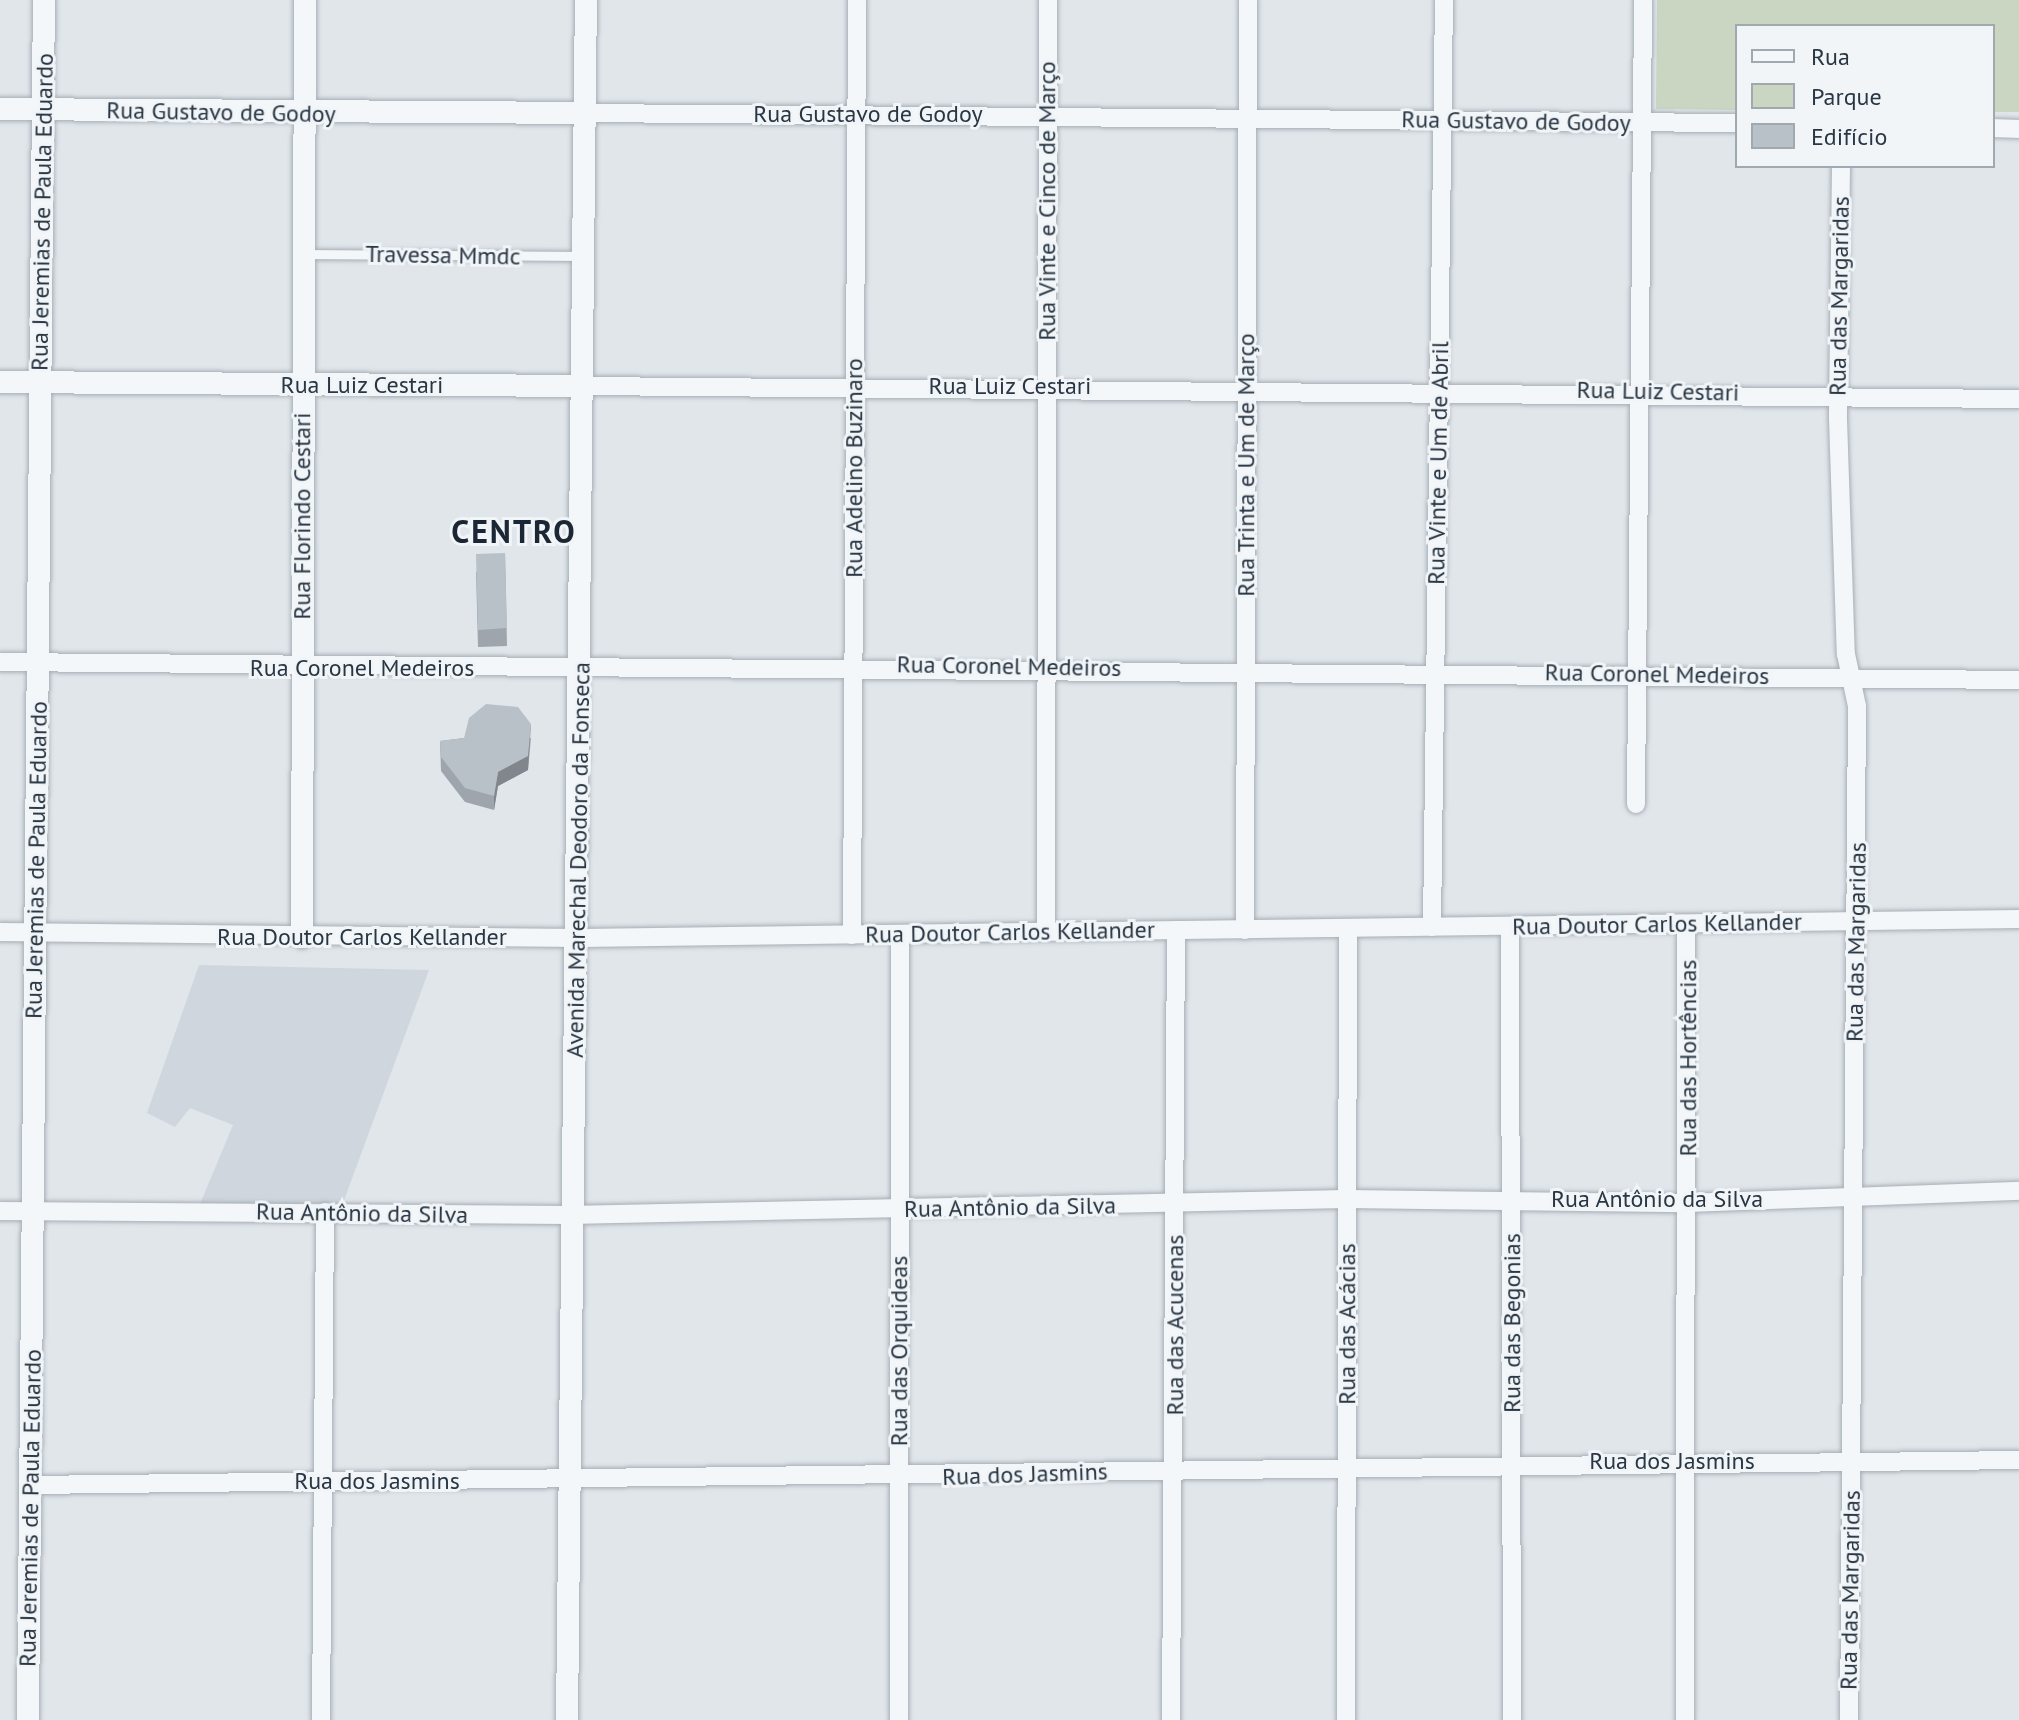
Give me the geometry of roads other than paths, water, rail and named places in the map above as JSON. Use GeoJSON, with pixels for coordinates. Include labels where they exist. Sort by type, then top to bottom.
{"type":"FeatureCollection","features":[{"type":"Feature","properties":{"kind":"street","name":"Rua Jeremias de Paula Eduardo"},"geometry":{"type":"LineString","coordinates":[[28,1720],[44,0]]}},
{"type":"Feature","properties":{"kind":"street","name":"Rua Florindo Cestari"},"geometry":{"type":"LineString","coordinates":[[302,937],[305,0]]}},
{"type":"Feature","properties":{"kind":"street","name":"Avenida Marechal Deodoro da Fonseca"},"geometry":{"type":"LineString","coordinates":[[567,1720],[568,1215],[580,938],[586,0]]}},
{"type":"Feature","properties":{"kind":"street","name":"Rua Adelino Buzinaro"},"geometry":{"type":"LineString","coordinates":[[852,935],[857,0]]}},
{"type":"Feature","properties":{"kind":"street","name":"Rua Vinte e Cinco de Março"},"geometry":{"type":"LineString","coordinates":[[1046,931],[1048,0]]}},
{"type":"Feature","properties":{"kind":"street","name":"Rua Trinta e Um de Março"},"geometry":{"type":"LineString","coordinates":[[1245,930],[1248,0]]}},
{"type":"Feature","properties":{"kind":"street","name":"Rua Vinte e Um de Abril"},"geometry":{"type":"LineString","coordinates":[[1432,927],[1444,0]]}},
{"type":"Feature","properties":{"kind":"street"},"geometry":{"type":"LineString","coordinates":[[1636,804],[1643,0]]}},
{"type":"Feature","properties":{"kind":"street","name":"Rua Gustavo de Godoy"},"geometry":{"type":"LineString","coordinates":[[0,109],[303,116],[857,112],[1735,123]]}},
{"type":"Feature","properties":{"kind":"street"},"geometry":{"type":"LineString","coordinates":[[1995,128],[2019,129]]}},
{"type":"Feature","properties":{"kind":"street","name":"Rua das Margaridas"},"geometry":{"type":"LineString","coordinates":[[1841,168],[1837,394],[1852,678],[1858,920],[1849,1720]]}},
{"type":"Feature","properties":{"kind":"street","name":"Rua Luiz Cestari"},"geometry":{"type":"LineString","coordinates":[[0,382],[1439,388],[2019,399]]}},
{"type":"Feature","properties":{"kind":"street","name":"Rua Coronel Medeiros"},"geometry":{"type":"LineString","coordinates":[[0,662],[301,669],[582,669],[853,664],[1436,669],[2019,680]]}},
{"type":"Feature","properties":{"kind":"street","name":"Rua Doutor Carlos Kellander"},"geometry":{"type":"LineString","coordinates":[[0,932],[580,938],[2019,919]]}},
{"type":"Feature","properties":{"kind":"street","name":"Rua das Hortências"},"geometry":{"type":"LineString","coordinates":[[1685,1720],[1689,1203],[1686,924]]}},
{"type":"Feature","properties":{"kind":"street","name":"Rua das Begonias"},"geometry":{"type":"LineString","coordinates":[[1510,927],[1512,1720]]}},
{"type":"Feature","properties":{"kind":"street","name":"Rua das Acácias"},"geometry":{"type":"LineString","coordinates":[[1346,1720],[1348,928]]}},
{"type":"Feature","properties":{"kind":"street","name":"Rua das Acucenas"},"geometry":{"type":"LineString","coordinates":[[1171,1720],[1175,1470],[1176,930]]}},
{"type":"Feature","properties":{"kind":"street","name":"Rua das Orquideas"},"geometry":{"type":"LineString","coordinates":[[899,1720],[900,934]]}},
{"type":"Feature","properties":{"kind":"street","name":"Rua Antônio da Silva"},"geometry":{"type":"LineString","coordinates":[[0,1211],[568,1215],[1175,1205],[1346,1199],[1689,1203],[1853,1194],[2019,1191]]}},
{"type":"Feature","properties":{"kind":"street"},"geometry":{"type":"LineString","coordinates":[[321,1720],[325,1212]]}},
{"type":"Feature","properties":{"kind":"street","name":"Rua dos Jasmins"},"geometry":{"type":"LineString","coordinates":[[30,1485],[899,1478],[1513,1462],[2019,1460]]}},
{"type":"Feature","properties":{"kind":"lane","name":"Travessa Mmdc"},"geometry":{"type":"LineString","coordinates":[[302,253],[584,256]]}},
{"type":"Feature","properties":{"kind":"district","name":"CENTRO"},"geometry":{"type":"Point","coordinates":[514,531]}}]}
